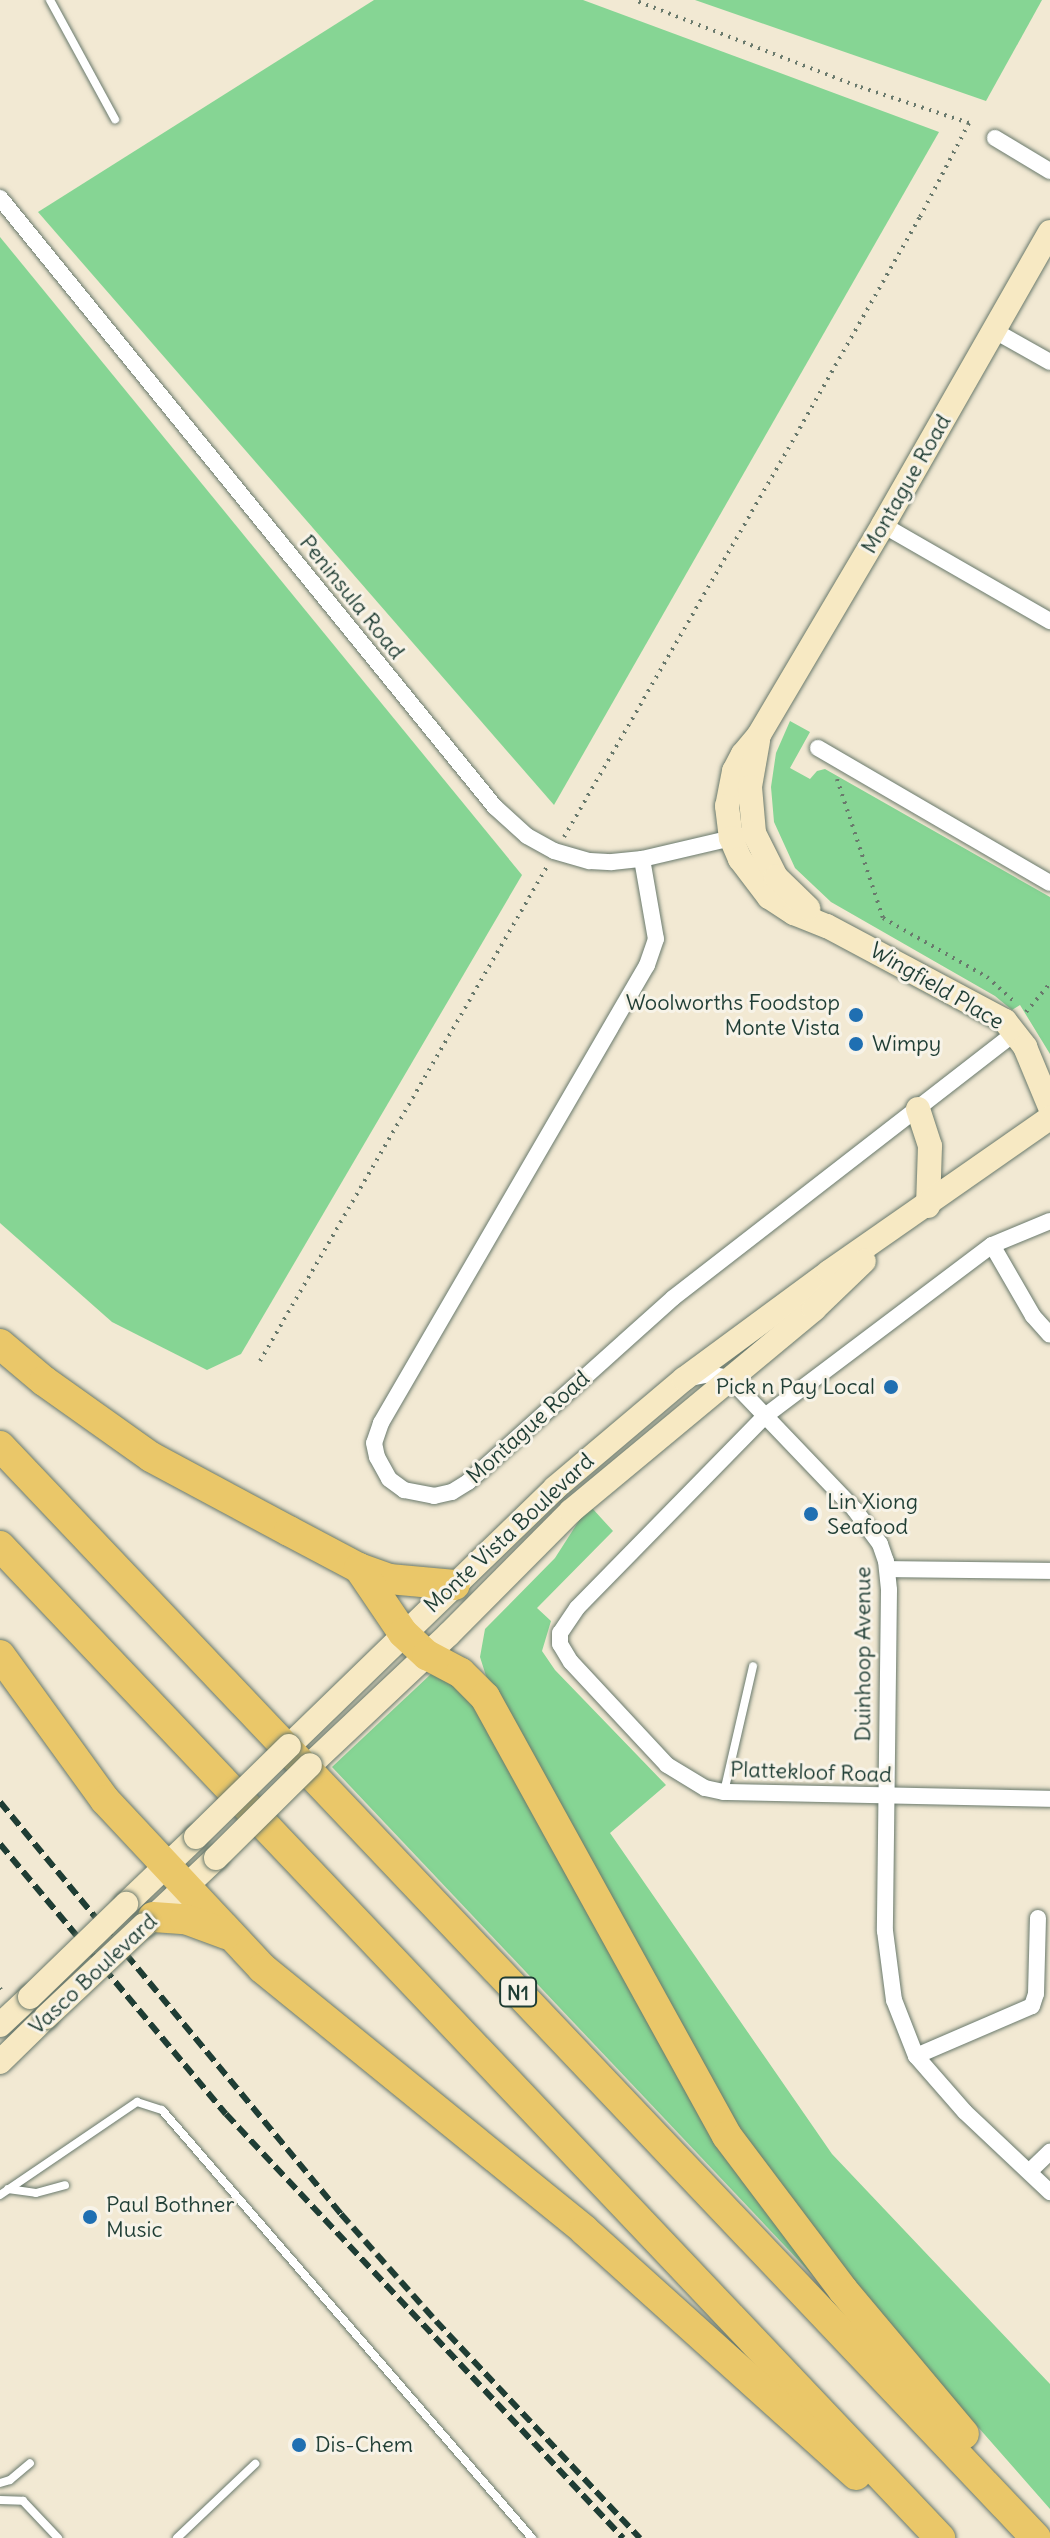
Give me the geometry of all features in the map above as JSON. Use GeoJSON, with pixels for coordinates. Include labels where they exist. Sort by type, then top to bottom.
{"type":"FeatureCollection","features":[{"type":"Feature","properties":{"kind":"highway"},"geometry":{"type":"LineString","coordinates":[[0,1344],[44,1381],[151,1457],[359,1568],[389,1579],[455,1585]]}},
{"type":"Feature","properties":{"kind":"highway","name":"N1"},"geometry":{"type":"LineString","coordinates":[[0,1446],[1036,2538]]}},
{"type":"Feature","properties":{"kind":"highway"},"geometry":{"type":"LineString","coordinates":[[0,1546],[940,2538]]}},
{"type":"Feature","properties":{"kind":"highway"},"geometry":{"type":"LineString","coordinates":[[359,1568],[403,1633],[427,1655],[461,1673],[485,1697],[694,2079],[758,2180],[853,2302],[1050,2529]]}},
{"type":"Feature","properties":{"kind":"highway"},"geometry":{"type":"LineString","coordinates":[[0,1655],[105,1800],[262,1968],[584,2230],[931,2538]]}},
{"type":"Feature","properties":{"kind":"highway"},"geometry":{"type":"LineString","coordinates":[[141,1915],[185,1919],[228,1934]]}},
{"type":"Feature","properties":{"kind":"main road","name":"Montague Road"},"geometry":{"type":"LineString","coordinates":[[742,836],[727,806],[734,771],[759,735],[883,525],[1050,232]]}},
{"type":"Feature","properties":{"kind":"main road","name":"Wingfield Place"},"geometry":{"type":"LineString","coordinates":[[742,836],[776,877],[827,926],[987,1010],[1015,1033],[1025,1047],[1050,1107]]}},
{"type":"Feature","properties":{"kind":"main road"},"geometry":{"type":"LineString","coordinates":[[918,1109],[930,1146],[928,1206]]}},
{"type":"Feature","properties":{"kind":"main road","name":"Monte Vista Boulevard"},"geometry":{"type":"LineString","coordinates":[[176,1876],[196,1837],[555,1488],[684,1379],[829,1272],[884,1237],[1050,1118]]}},
{"type":"Feature","properties":{"kind":"main road","name":"Monte Vista Boulevard"},"geometry":{"type":"LineString","coordinates":[[176,1876],[216,1858],[571,1511],[840,1286],[884,1237]]}},
{"type":"Feature","properties":{"kind":"main road","name":"Vasco Boulevard"},"geometry":{"type":"LineString","coordinates":[[0,2062],[46,2017],[176,1876]]}},
{"type":"Feature","properties":{"kind":"main road","name":"Vasco Boulevard"},"geometry":{"type":"LineString","coordinates":[[0,2025],[30,1997],[141,1915]]}},
{"type":"Feature","properties":{"kind":"street"},"geometry":{"type":"LineString","coordinates":[[995,138],[1050,171]]}},
{"type":"Feature","properties":{"kind":"street","name":"Peninsula Road"},"geometry":{"type":"LineString","coordinates":[[0,198],[495,807],[527,836],[554,851],[590,861],[642,859],[742,836]]}},
{"type":"Feature","properties":{"kind":"street"},"geometry":{"type":"LineString","coordinates":[[993,330],[1050,362]]}},
{"type":"Feature","properties":{"kind":"street"},"geometry":{"type":"LineString","coordinates":[[883,525],[1050,621]]}},
{"type":"Feature","properties":{"kind":"street"},"geometry":{"type":"LineString","coordinates":[[818,748],[1050,883]]}},
{"type":"Feature","properties":{"kind":"street","name":"Montague Road"},"geometry":{"type":"LineString","coordinates":[[642,859],[655,922],[652,954],[381,1423],[374,1443],[381,1468],[389,1479],[404,1490],[434,1496],[452,1492],[468,1482],[673,1298],[1015,1033]]}},
{"type":"Feature","properties":{"kind":"street"},"geometry":{"type":"LineString","coordinates":[[764,1417],[992,1245],[1050,1221]]}},
{"type":"Feature","properties":{"kind":"street"},"geometry":{"type":"LineString","coordinates":[[992,1245],[1033,1316],[1050,1335]]}},
{"type":"Feature","properties":{"kind":"street"},"geometry":{"type":"LineString","coordinates":[[684,1379],[710,1374],[729,1378]]}},
{"type":"Feature","properties":{"kind":"street","name":"Duinhoop Avenue"},"geometry":{"type":"LineString","coordinates":[[729,1378],[864,1520],[880,1544],[888,1569],[885,1931],[894,2000],[916,2056],[965,2112],[1050,2192]]}},
{"type":"Feature","properties":{"kind":"street","name":"Plattekloof Road"},"geometry":{"type":"LineString","coordinates":[[764,1417],[565,1623],[560,1633],[564,1653],[657,1754],[688,1781],[724,1792],[1050,1799]]}},
{"type":"Feature","properties":{"kind":"street"},"geometry":{"type":"LineString","coordinates":[[888,1569],[1050,1571]]}},
{"type":"Feature","properties":{"kind":"street"},"geometry":{"type":"LineString","coordinates":[[916,2056],[1032,2006],[1036,1994],[1038,1918]]}},
{"type":"Feature","properties":{"kind":"street"},"geometry":{"type":"LineString","coordinates":[[1030,2171],[1050,2152]]}},
{"type":"Feature","properties":{"kind":"lane"},"geometry":{"type":"LineString","coordinates":[[50,0],[115,119]]}},
{"type":"Feature","properties":{"kind":"lane"},"geometry":{"type":"LineString","coordinates":[[724,1792],[753,1666]]}},
{"type":"Feature","properties":{"kind":"lane"},"geometry":{"type":"LineString","coordinates":[[4,2192],[127,2107],[145,2103],[162,2110],[532,2538]]}},
{"type":"Feature","properties":{"kind":"lane"},"geometry":{"type":"LineString","coordinates":[[4,2192],[36,2193],[65,2185]]}},
{"type":"Feature","properties":{"kind":"lane"},"geometry":{"type":"LineString","coordinates":[[0,2483],[10,2480],[30,2463]]}},
{"type":"Feature","properties":{"kind":"lane"},"geometry":{"type":"LineString","coordinates":[[177,2538],[255,2464]]}},
{"type":"Feature","properties":{"kind":"lane"},"geometry":{"type":"LineString","coordinates":[[0,2500],[23,2501],[58,2538]]}},
{"type":"Feature","properties":{"kind":"path"},"geometry":{"type":"LineString","coordinates":[[563,837],[827,381],[969,123],[842,81],[634,0]]}},
{"type":"Feature","properties":{"kind":"path"},"geometry":{"type":"LineString","coordinates":[[837,779],[883,918],[1005,989],[1023,1015],[1050,983]]}},
{"type":"Feature","properties":{"kind":"path"},"geometry":{"type":"LineString","coordinates":[[260,1361],[548,864]]}},
{"type":"Feature","properties":{"kind":"green space"},"geometry":{"type":"Polygon","coordinates":[[[374,0],[583,0],[939,132],[554,805],[38,212],[374,0]]]}},
{"type":"Feature","properties":{"kind":"green space"},"geometry":{"type":"Polygon","coordinates":[[[695,0],[1042,0],[986,101],[695,0]]]}},
{"type":"Feature","properties":{"kind":"green space"},"geometry":{"type":"Polygon","coordinates":[[[0,237],[522,875],[241,1354],[207,1370],[112,1322],[0,1223],[0,237]]]}},
{"type":"Feature","properties":{"kind":"green space"},"geometry":{"type":"Polygon","coordinates":[[[790,721],[810,732],[790,768],[810,779],[817,771],[825,769],[1050,897],[1050,1054],[1020,1005],[1012,1010],[995,996],[831,902],[795,868],[774,822],[771,787],[776,753],[790,721]]]}},
{"type":"Feature","properties":{"kind":"green space"},"geometry":{"type":"Polygon","coordinates":[[[592,1508],[613,1531],[537,1608],[551,1621],[542,1651],[555,1670],[666,1785],[610,1833],[832,2154],[1050,2384],[1050,2509],[868,2302],[757,2160],[486,1676],[480,1657],[485,1629],[555,1558],[580,1519],[592,1508]]]}},
{"type":"Feature","properties":{"kind":"green space"},"geometry":{"type":"Polygon","coordinates":[[[432,1673],[464,1691],[854,2319],[332,1767],[432,1673]]]}},
{"type":"Feature","properties":{"kind":"railway"},"geometry":{"type":"LineString","coordinates":[[0,1802],[341,2214],[436,2321],[640,2538]]}},
{"type":"Feature","properties":{"kind":"railway"},"geometry":{"type":"LineString","coordinates":[[0,1844],[226,2114],[623,2538]]}},
{"type":"Feature","properties":{"kind":"place","name":"Woolworths Foodstop Monte Vista"},"geometry":{"type":"Point","coordinates":[856,1015]}},
{"type":"Feature","properties":{"kind":"place","name":"Wimpy"},"geometry":{"type":"Point","coordinates":[856,1044]}},
{"type":"Feature","properties":{"kind":"place","name":"Pick n Pay Local"},"geometry":{"type":"Point","coordinates":[891,1387]}},
{"type":"Feature","properties":{"kind":"place","name":"Lin Xiong Seafood"},"geometry":{"type":"Point","coordinates":[811,1514]}},
{"type":"Feature","properties":{"kind":"place","name":"Paul Bothner Music"},"geometry":{"type":"Point","coordinates":[90,2217]}},
{"type":"Feature","properties":{"kind":"place","name":"Dis-Chem"},"geometry":{"type":"Point","coordinates":[299,2445]}}]}
